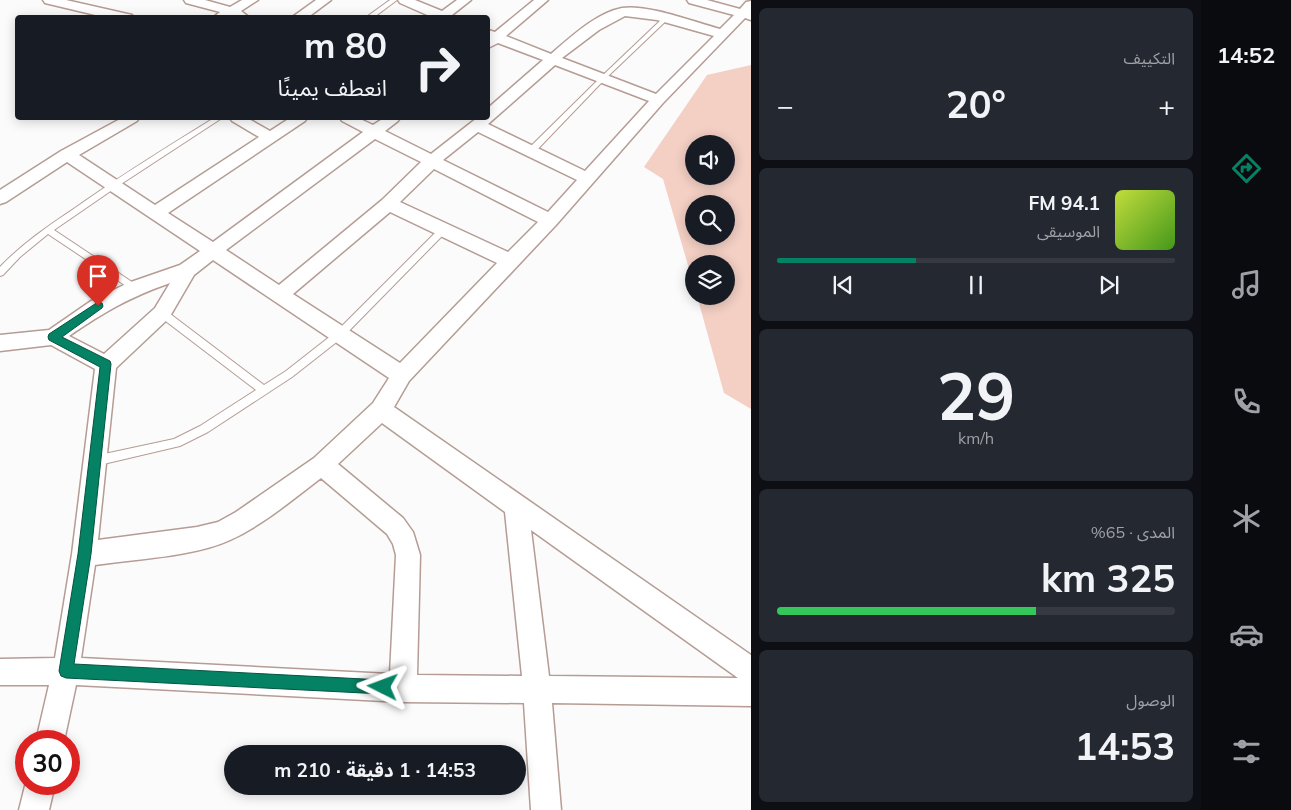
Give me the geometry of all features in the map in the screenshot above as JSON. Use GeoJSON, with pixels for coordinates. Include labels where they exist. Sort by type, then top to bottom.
{"type":"FeatureCollection","features":[{"type":"Feature","properties":{"kind":"street"},"geometry":{"type":"LineString","coordinates":[[49,0],[66,2],[116,15]]}},
{"type":"Feature","properties":{"kind":"street"},"geometry":{"type":"LineString","coordinates":[[190,0],[225,14],[252,0]]}},
{"type":"Feature","properties":{"kind":"street"},"geometry":{"type":"LineString","coordinates":[[302,15],[325,0]]}},
{"type":"Feature","properties":{"kind":"street"},"geometry":{"type":"LineString","coordinates":[[404,0],[439,15]]}},
{"type":"Feature","properties":{"kind":"street"},"geometry":{"type":"LineString","coordinates":[[446,15],[465,0]]}},
{"type":"Feature","properties":{"kind":"street"},"geometry":{"type":"LineString","coordinates":[[491,39],[542,0]]}},
{"type":"Feature","properties":{"kind":"street"},"geometry":{"type":"LineString","coordinates":[[693,0],[748,11]]}},
{"type":"Feature","properties":{"kind":"street"},"geometry":{"type":"LineString","coordinates":[[84,554],[197,538],[222,532],[244,520],[322,465],[381,410],[402,376],[550,221],[658,100],[748,11]]}},
{"type":"Feature","properties":{"kind":"street"},"geometry":{"type":"LineString","coordinates":[[490,115],[553,60],[610,16],[634,12],[723,34]]}},
{"type":"Feature","properties":{"kind":"street"},"geometry":{"type":"LineString","coordinates":[[491,39],[553,60],[658,100]]}},
{"type":"Feature","properties":{"kind":"street"},"geometry":{"type":"LineString","coordinates":[[0,198],[67,155],[128,120]]}},
{"type":"Feature","properties":{"kind":"street"},"geometry":{"type":"LineString","coordinates":[[240,120],[270,137]]}},
{"type":"Feature","properties":{"kind":"street"},"geometry":{"type":"LineString","coordinates":[[155,213],[297,120]]}},
{"type":"Feature","properties":{"kind":"street"},"geometry":{"type":"LineString","coordinates":[[351,120],[550,221]]}},
{"type":"Feature","properties":{"kind":"street"},"geometry":{"type":"LineString","coordinates":[[0,343],[53,337],[98,306],[135,288],[187,270],[214,252],[390,120]]}},
{"type":"Feature","properties":{"kind":"street"},"geometry":{"type":"LineString","coordinates":[[279,295],[388,204],[432,161],[484,120],[531,151],[588,179]]}},
{"type":"Feature","properties":{"kind":"street"},"geometry":{"type":"LineString","coordinates":[[67,155],[402,376]]}},
{"type":"Feature","properties":{"kind":"street"},"geometry":{"type":"LineString","coordinates":[[388,204],[510,261]]}},
{"type":"Feature","properties":{"kind":"street"},"geometry":{"type":"LineString","coordinates":[[53,730],[66,671],[84,554],[106,364],[162,313],[187,270]]}},
{"type":"Feature","properties":{"kind":"street"},"geometry":{"type":"LineString","coordinates":[[53,337],[106,364]]}},
{"type":"Feature","properties":{"kind":"street"},"geometry":{"type":"LineString","coordinates":[[381,410],[751,671]]}},
{"type":"Feature","properties":{"kind":"street"},"geometry":{"type":"LineString","coordinates":[[322,465],[395,526],[404,540],[408,555],[403,688]]}},
{"type":"Feature","properties":{"kind":"street"},"geometry":{"type":"LineString","coordinates":[[516,506],[537,691],[546,810]]}},
{"type":"Feature","properties":{"kind":"street"},"geometry":{"type":"LineString","coordinates":[[0,672],[66,671],[403,688],[751,692]]}},
{"type":"Feature","properties":{"kind":"street"},"geometry":{"type":"LineString","coordinates":[[34,810],[37,795]]}},
{"type":"Feature","properties":{"kind":"lane"},"geometry":{"type":"LineString","coordinates":[[372,15],[394,0]]}},
{"type":"Feature","properties":{"kind":"lane"},"geometry":{"type":"LineString","coordinates":[[531,151],[602,79],[665,20]]}},
{"type":"Feature","properties":{"kind":"lane"},"geometry":{"type":"LineString","coordinates":[[0,273],[26,246],[48,230],[112,185],[215,120]]}},
{"type":"Feature","properties":{"kind":"lane"},"geometry":{"type":"LineString","coordinates":[[48,230],[135,288]]}},
{"type":"Feature","properties":{"kind":"lane"},"geometry":{"type":"LineString","coordinates":[[95,460],[176,443],[204,429],[290,374],[340,334],[443,230]]}},
{"type":"Feature","properties":{"kind":"lane"},"geometry":{"type":"LineString","coordinates":[[162,313],[264,390]]}},
{"type":"Feature","properties":{"kind":"shaded area"},"geometry":{"type":"Polygon","coordinates":[[[751,65],[751,409],[724,393],[700,305],[735,305],[735,255],[685,255],[663,179],[644,167],[707,75],[751,65]]]}},
{"type":"Feature","properties":{"kind":"route"},"geometry":{"type":"LineString","coordinates":[[98,306],[53,337],[106,364],[84,554],[66,671],[383,687]]}}]}
